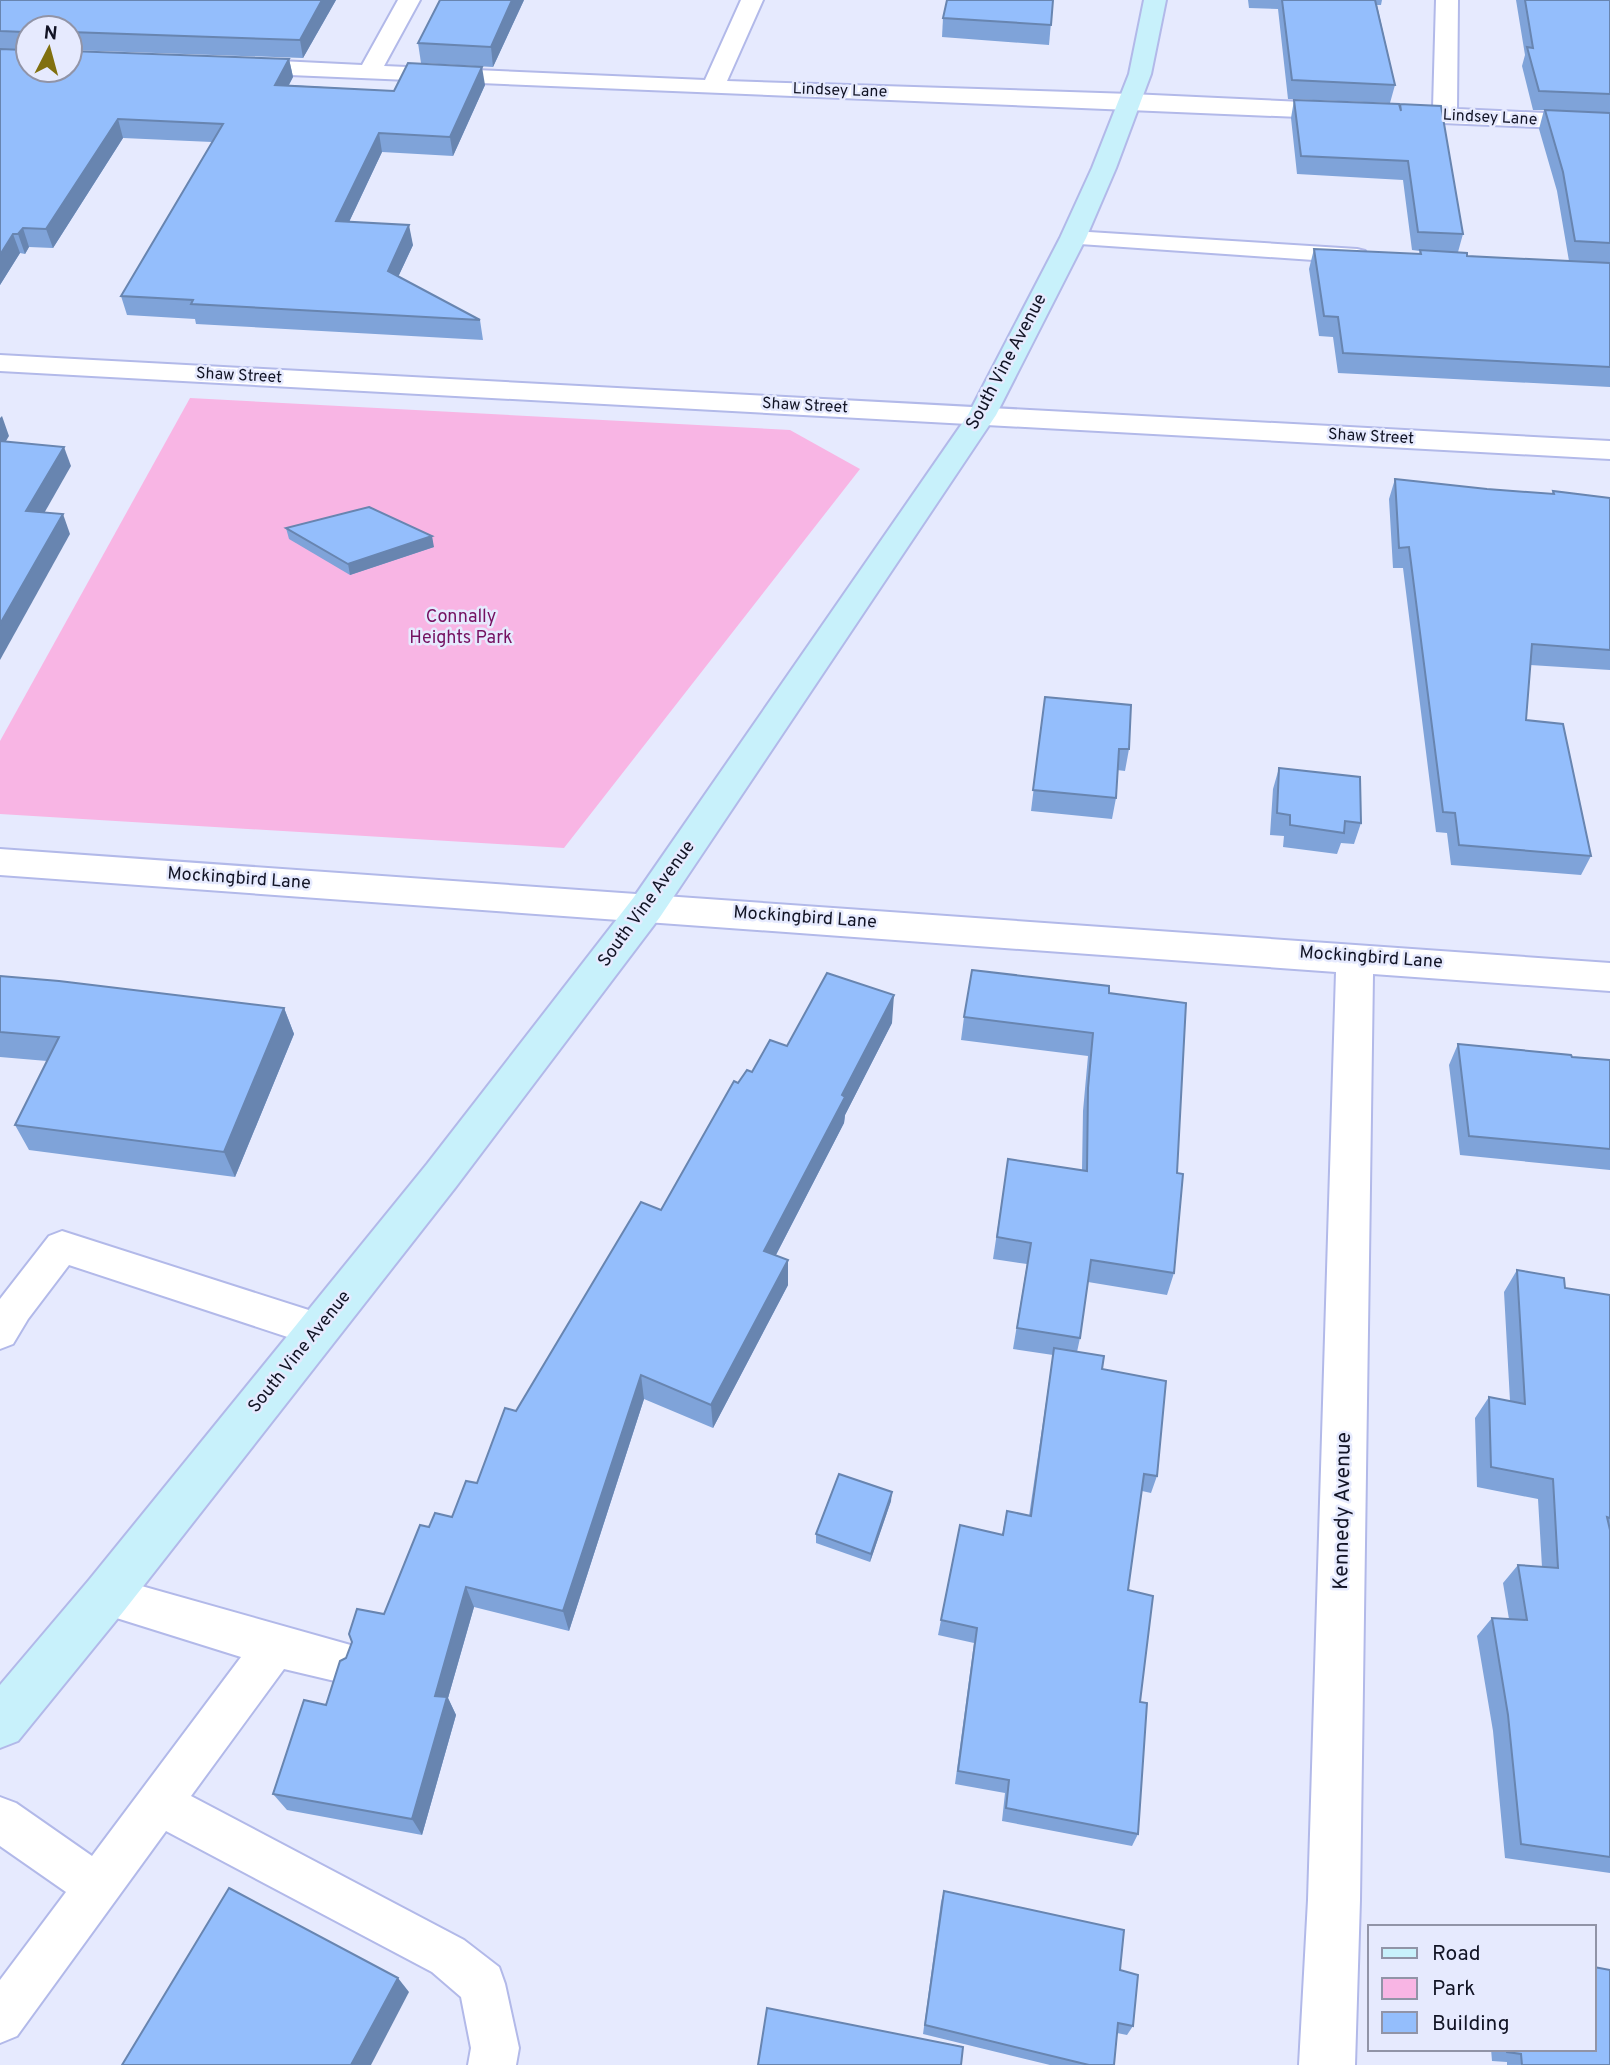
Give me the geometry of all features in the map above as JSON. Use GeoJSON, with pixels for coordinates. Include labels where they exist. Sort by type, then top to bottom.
{"type":"FeatureCollection","features":[{"type":"Feature","properties":{"kind":"main road","name":"South Vine Avenue"},"geometry":{"type":"LineString","coordinates":[[0,1723],[107,1595],[441,1176],[647,907],[982,415],[1073,238],[1131,100],[1143,64],[1155,0]]}},
{"type":"Feature","properties":{"kind":"street"},"geometry":{"type":"LineString","coordinates":[[370,70],[409,0]]}},
{"type":"Feature","properties":{"kind":"street"},"geometry":{"type":"LineString","coordinates":[[713,87],[752,0]]}},
{"type":"Feature","properties":{"kind":"street"},"geometry":{"type":"LineString","coordinates":[[1445,116],[1447,0]]}},
{"type":"Feature","properties":{"kind":"street","name":"Lindsey Lane"},"geometry":{"type":"LineString","coordinates":[[220,65],[713,87],[1131,100],[1610,123]]}},
{"type":"Feature","properties":{"kind":"street","name":"Shaw Street"},"geometry":{"type":"LineString","coordinates":[[0,363],[1610,450]]}},
{"type":"Feature","properties":{"kind":"street","name":"Mockingbird Lane"},"geometry":{"type":"LineString","coordinates":[[0,862],[1610,977]]}},
{"type":"Feature","properties":{"kind":"street","name":"Kennedy Avenue"},"geometry":{"type":"LineString","coordinates":[[1326,2065],[1334,1900],[1355,957]]}},
{"type":"Feature","properties":{"kind":"lane"},"geometry":{"type":"LineString","coordinates":[[1073,238],[1379,258]]}},
{"type":"Feature","properties":{"kind":"lane"},"geometry":{"type":"LineString","coordinates":[[0,1332],[15,1307],[62,1247],[318,1330]]}},
{"type":"Feature","properties":{"kind":"lane"},"geometry":{"type":"LineString","coordinates":[[107,1595],[275,1646],[339,1661]]}},
{"type":"Feature","properties":{"kind":"lane"},"geometry":{"type":"LineString","coordinates":[[0,2020],[275,1646]]}},
{"type":"Feature","properties":{"kind":"lane"},"geometry":{"type":"LineString","coordinates":[[159,1804],[448,1956],[482,1984],[495,2048],[492,2065]]}},
{"type":"Feature","properties":{"kind":"lane"},"geometry":{"type":"LineString","coordinates":[[0,1819],[97,1887]]}},
{"type":"Feature","properties":{"kind":"green space","name":"Connally Heights Park"},"geometry":{"type":"Polygon","coordinates":[[[190,398],[790,430],[860,469],[564,848],[0,814],[0,741],[190,398]]]}},
{"type":"Feature","properties":{"kind":"building"},"geometry":{"type":"Polygon","coordinates":[[[0,0],[322,0],[300,40],[84,32],[84,14],[14,14],[14,32],[0,31],[0,0]]]}},
{"type":"Feature","properties":{"kind":"building"},"geometry":{"type":"Polygon","coordinates":[[[440,0],[512,0],[491,47],[418,43],[440,0]]]}},
{"type":"Feature","properties":{"kind":"building"},"geometry":{"type":"Polygon","coordinates":[[[947,0],[1053,0],[1051,25],[943,18],[947,0]]]}},
{"type":"Feature","properties":{"kind":"building"},"geometry":{"type":"Polygon","coordinates":[[[1282,0],[1375,0],[1395,85],[1292,80],[1282,0]]]}},
{"type":"Feature","properties":{"kind":"building"},"geometry":{"type":"Polygon","coordinates":[[[1525,0],[1610,0],[1610,94],[1539,91],[1527,47],[1533,48],[1525,0]]]}},
{"type":"Feature","properties":{"kind":"building"},"geometry":{"type":"Polygon","coordinates":[[[0,49],[14,50],[14,84],[84,84],[84,52],[289,59],[275,85],[394,91],[408,63],[482,67],[450,137],[379,133],[336,221],[409,225],[388,271],[480,320],[191,304],[193,300],[121,296],[223,124],[118,119],[46,229],[23,228],[18,234],[13,234],[0,255],[0,49]]]}},
{"type":"Feature","properties":{"kind":"building"},"geometry":{"type":"Polygon","coordinates":[[[1294,100],[1399,104],[1401,111],[1400,104],[1441,106],[1463,234],[1418,232],[1408,161],[1301,156],[1294,100]]]}},
{"type":"Feature","properties":{"kind":"building"},"geometry":{"type":"Polygon","coordinates":[[[1545,110],[1610,113],[1610,243],[1575,241],[1563,172],[1545,110]]]}},
{"type":"Feature","properties":{"kind":"building"},"geometry":{"type":"Polygon","coordinates":[[[1314,249],[1421,254],[1420,250],[1467,253],[1467,256],[1610,263],[1610,367],[1343,353],[1338,317],[1324,316],[1314,249]]]}},
{"type":"Feature","properties":{"kind":"building"},"geometry":{"type":"Polygon","coordinates":[[[0,441],[64,447],[26,511],[63,514],[0,624],[0,441]]]}},
{"type":"Feature","properties":{"kind":"building"},"geometry":{"type":"Polygon","coordinates":[[[1395,479],[1610,498],[1610,650],[1532,644],[1526,720],[1563,724],[1591,856],[1459,845],[1455,813],[1443,812],[1409,547],[1399,548],[1395,479]]]}},
{"type":"Feature","properties":{"kind":"building"},"geometry":{"type":"Polygon","coordinates":[[[369,507],[432,536],[348,564],[286,528],[369,507]]]}},
{"type":"Feature","properties":{"kind":"building"},"geometry":{"type":"Polygon","coordinates":[[[1045,697],[1131,705],[1129,749],[1119,749],[1116,798],[1033,790],[1045,697]]]}},
{"type":"Feature","properties":{"kind":"building"},"geometry":{"type":"Polygon","coordinates":[[[1279,768],[1360,777],[1361,823],[1345,821],[1344,833],[1290,825],[1290,815],[1277,813],[1279,768]]]}},
{"type":"Feature","properties":{"kind":"building"},"geometry":{"type":"Polygon","coordinates":[[[972,970],[1109,986],[1109,993],[1186,1003],[1177,1173],[1183,1174],[1174,1273],[1091,1260],[1080,1338],[1017,1328],[1031,1243],[997,1237],[1008,1159],[1087,1171],[1088,1088],[1093,1033],[964,1017],[972,970]]]}},
{"type":"Feature","properties":{"kind":"building"},"geometry":{"type":"Polygon","coordinates":[[[827,973],[894,995],[842,1095],[845,1097],[764,1251],[788,1260],[711,1405],[641,1375],[563,1611],[466,1587],[435,1696],[447,1697],[412,1819],[273,1794],[304,1700],[326,1705],[340,1661],[346,1658],[352,1642],[349,1634],[357,1609],[384,1614],[420,1525],[429,1527],[435,1513],[452,1517],[466,1481],[477,1483],[505,1408],[516,1411],[641,1202],[661,1210],[734,1081],[738,1083],[747,1070],[752,1072],[770,1040],[787,1046],[827,973]]]}},
{"type":"Feature","properties":{"kind":"building"},"geometry":{"type":"Polygon","coordinates":[[[0,976],[284,1008],[224,1152],[15,1125],[59,1037],[0,1032],[0,976]]]}},
{"type":"Feature","properties":{"kind":"building"},"geometry":{"type":"Polygon","coordinates":[[[1458,1044],[1610,1060],[1610,1149],[1469,1136],[1458,1044]]]}},
{"type":"Feature","properties":{"kind":"building"},"geometry":{"type":"Polygon","coordinates":[[[1517,1270],[1564,1278],[1565,1288],[1610,1295],[1610,1518],[1607,1517],[1610,1530],[1610,1857],[1521,1844],[1508,1715],[1492,1618],[1527,1620],[1518,1565],[1558,1568],[1553,1479],[1491,1467],[1489,1397],[1525,1404],[1517,1270]]]}},
{"type":"Feature","properties":{"kind":"building"},"geometry":{"type":"Polygon","coordinates":[[[1054,1348],[1104,1356],[1102,1369],[1166,1381],[1157,1476],[1144,1474],[1128,1590],[1153,1596],[1140,1702],[1147,1703],[1138,1834],[1006,1808],[1009,1780],[958,1771],[977,1628],[941,1620],[960,1525],[1003,1535],[1007,1511],[1031,1516],[1054,1348]]]}},
{"type":"Feature","properties":{"kind":"building"},"geometry":{"type":"Polygon","coordinates":[[[839,1474],[892,1492],[871,1554],[816,1534],[839,1474]]]}},
{"type":"Feature","properties":{"kind":"building"},"geometry":{"type":"Polygon","coordinates":[[[229,1888],[398,1978],[351,2065],[122,2065],[229,1888]]]}},
{"type":"Feature","properties":{"kind":"building"},"geometry":{"type":"Polygon","coordinates":[[[944,1891],[1124,1930],[1120,1970],[1138,1975],[1133,2026],[1118,2023],[1114,2065],[1089,2065],[925,2025],[944,1891]]]}},
{"type":"Feature","properties":{"kind":"building"},"geometry":{"type":"Polygon","coordinates":[[[1596,1967],[1610,1970],[1610,2065],[1522,2065],[1521,2054],[1507,2052],[1596,2051],[1596,1967]]]}},
{"type":"Feature","properties":{"kind":"building"},"geometry":{"type":"Polygon","coordinates":[[[767,2008],[963,2047],[961,2065],[758,2065],[767,2008]]]}}]}
